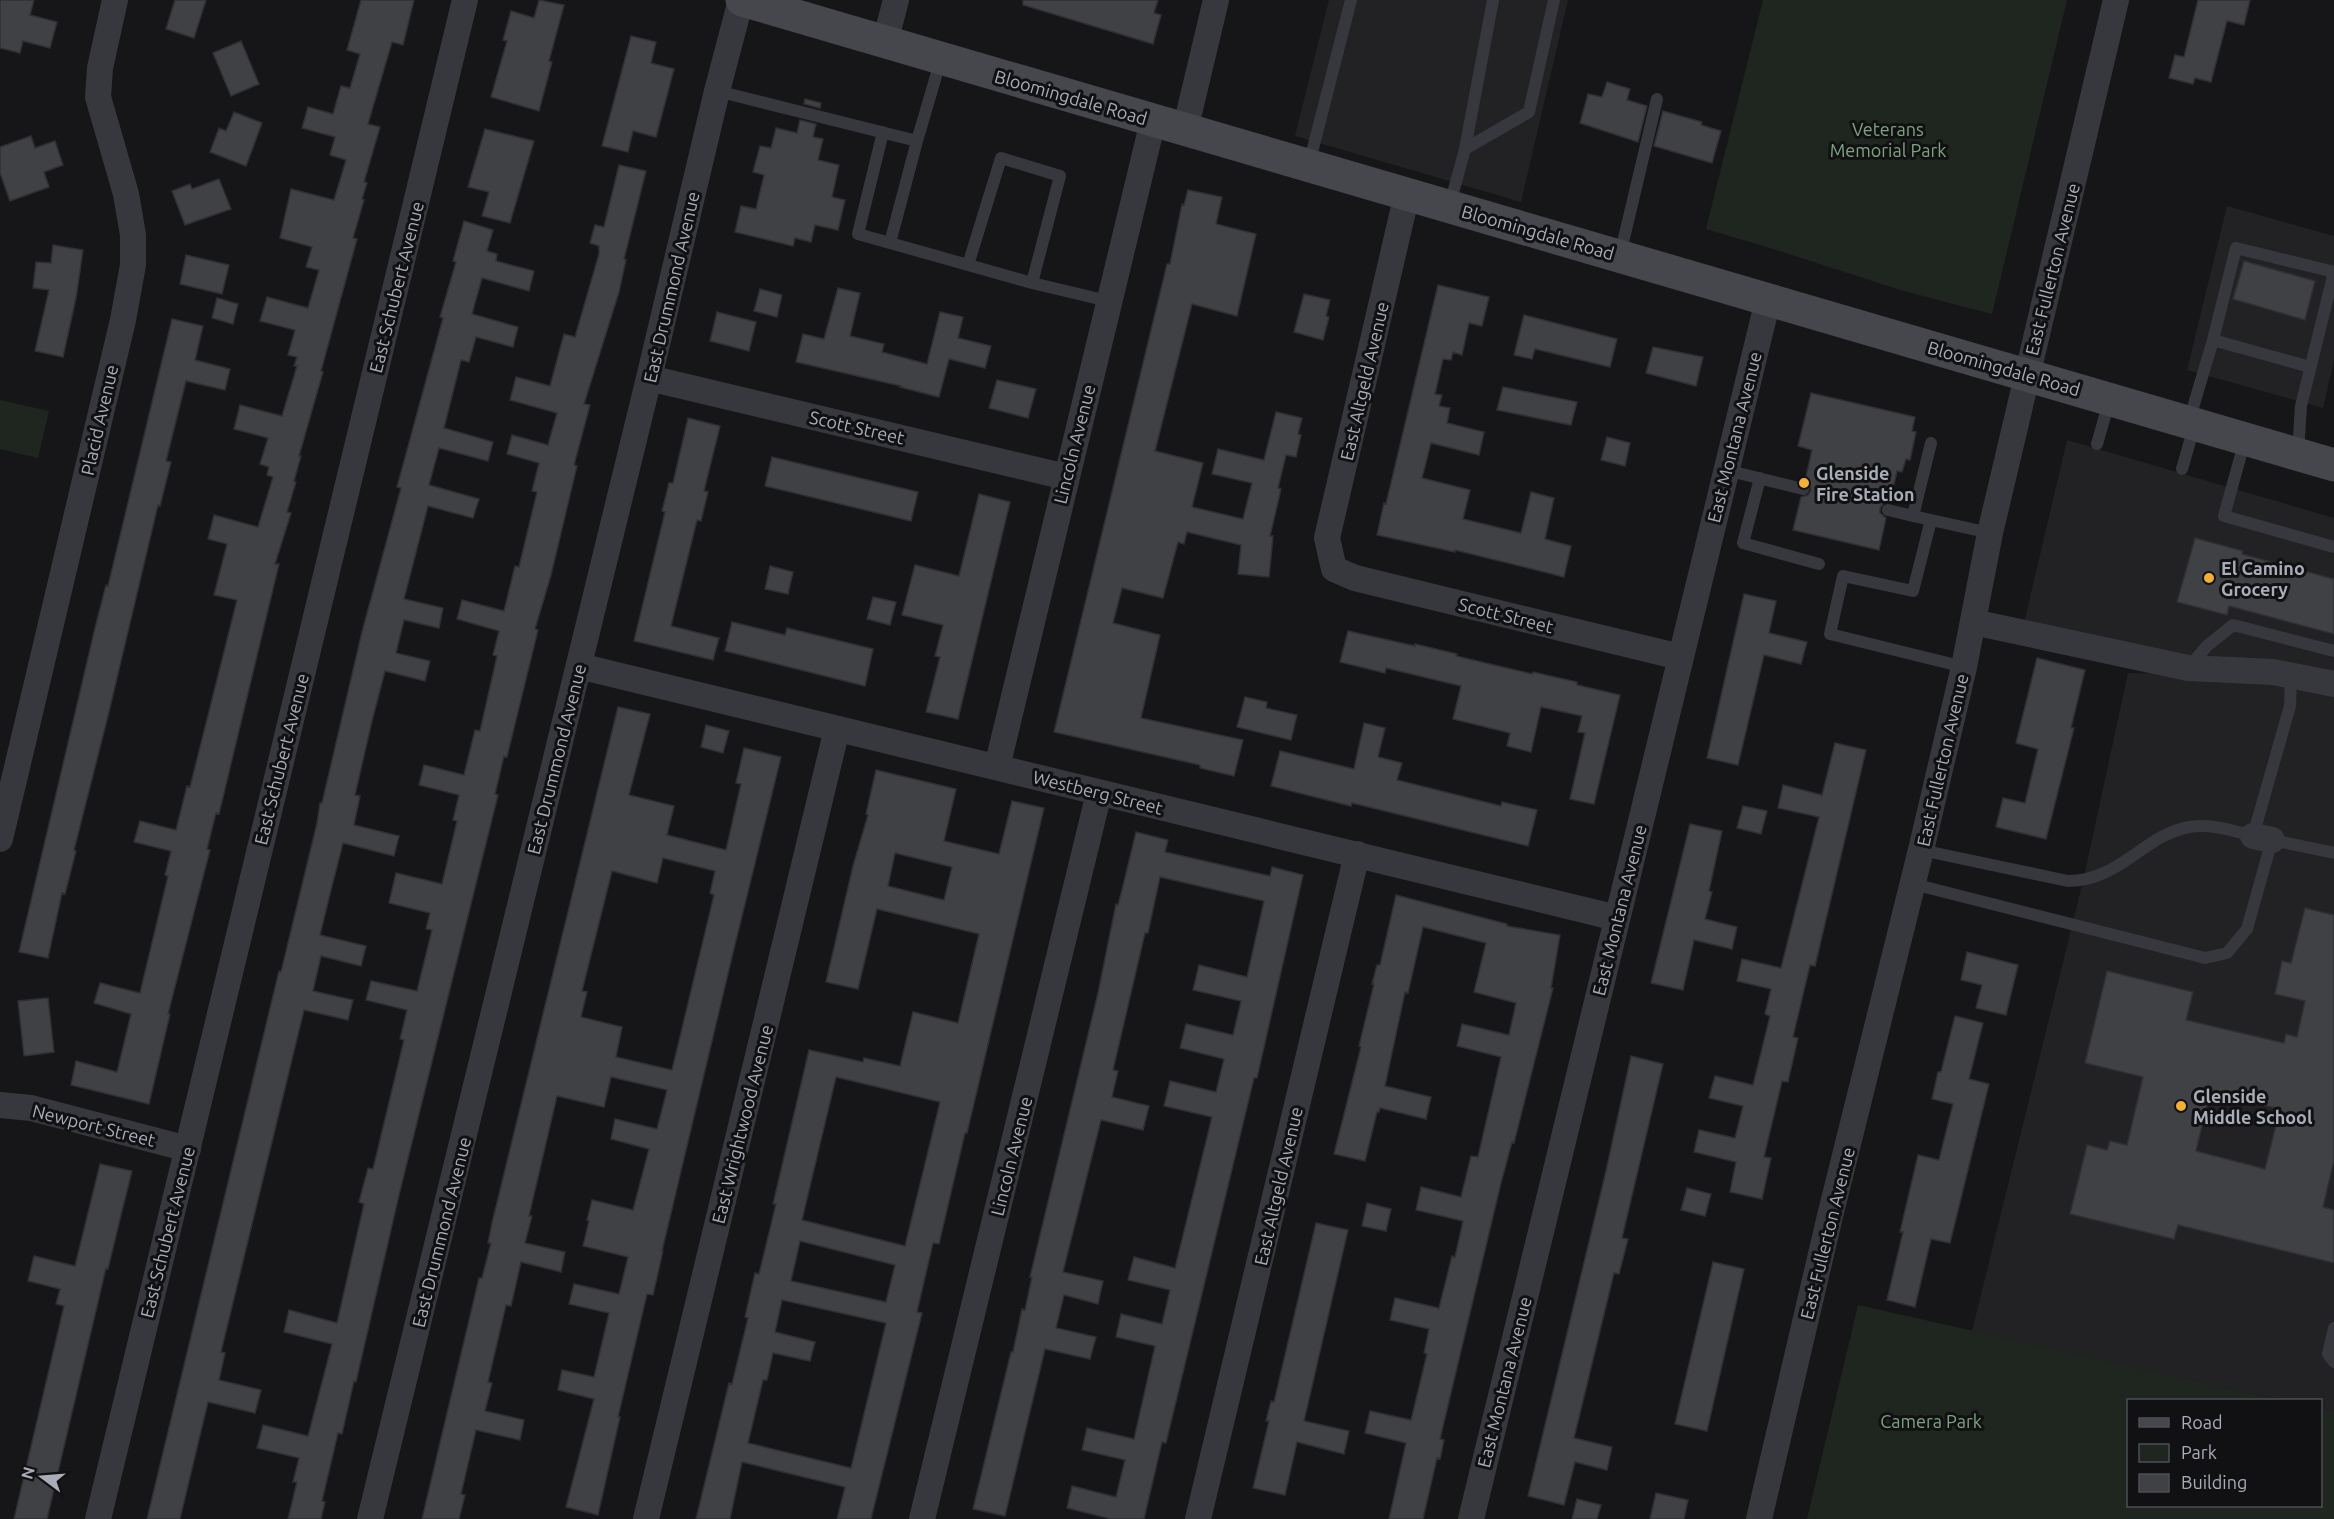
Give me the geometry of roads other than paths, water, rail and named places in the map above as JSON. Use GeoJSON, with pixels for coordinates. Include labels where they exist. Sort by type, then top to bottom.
{"type":"FeatureCollection","features":[{"type":"Feature","properties":{"kind":"main road","name":"Bloomingdale Road"},"geometry":{"type":"LineString","coordinates":[[741,0],[2334,465]]}},
{"type":"Feature","properties":{"kind":"street","name":"Placid Avenue"},"geometry":{"type":"LineString","coordinates":[[0,839],[123,320],[133,265],[133,235],[126,194],[98,97],[100,68],[115,0]]}},
{"type":"Feature","properties":{"kind":"street","name":"East Schubert Avenue"},"geometry":{"type":"LineString","coordinates":[[98,1519],[465,0]]}},
{"type":"Feature","properties":{"kind":"street","name":"East Drummond Avenue"},"geometry":{"type":"LineString","coordinates":[[370,1519],[741,0]]}},
{"type":"Feature","properties":{"kind":"street"},"geometry":{"type":"LineString","coordinates":[[885,42],[896,0]]}},
{"type":"Feature","properties":{"kind":"street"},"geometry":{"type":"LineString","coordinates":[[1185,130],[1216,0]]}},
{"type":"Feature","properties":{"kind":"street","name":"East Fullerton Avenue"},"geometry":{"type":"LineString","coordinates":[[1759,1519],[1830,1216],[1921,850],[1964,667],[1990,533],[2116,0]]}},
{"type":"Feature","properties":{"kind":"street","name":"Lincoln Avenue"},"geometry":{"type":"LineString","coordinates":[[997,767],[1153,121]]}},
{"type":"Feature","properties":{"kind":"street","name":"East Altgeld Avenue"},"geometry":{"type":"LineString","coordinates":[[1334,568],[1327,538],[1407,194]]}},
{"type":"Feature","properties":{"kind":"street","name":"East Montana Avenue"},"geometry":{"type":"LineString","coordinates":[[1470,1519],[1768,300]]}},
{"type":"Feature","properties":{"kind":"street","name":"Scott Street"},"geometry":{"type":"LineString","coordinates":[[649,378],[1066,477]]}},
{"type":"Feature","properties":{"kind":"street","name":"Scott Street"},"geometry":{"type":"LineString","coordinates":[[1334,568],[1354,578],[1680,657]]}},
{"type":"Feature","properties":{"kind":"street"},"geometry":{"type":"LineString","coordinates":[[1973,622],[2188,668],[2273,672],[2334,684]]}},
{"type":"Feature","properties":{"kind":"street","name":"Westberg Street"},"geometry":{"type":"LineString","coordinates":[[579,666],[1617,918]]}},
{"type":"Feature","properties":{"kind":"street","name":"East Wrightwood Avenue"},"geometry":{"type":"LineString","coordinates":[[646,1519],[837,729]]}},
{"type":"Feature","properties":{"kind":"street","name":"Lincoln Avenue"},"geometry":{"type":"LineString","coordinates":[[922,1519],[1099,793]]}},
{"type":"Feature","properties":{"kind":"street","name":"East Altgeld Avenue"},"geometry":{"type":"LineString","coordinates":[[1198,1519],[1357,854]]}},
{"type":"Feature","properties":{"kind":"street","name":"Newport Street"},"geometry":{"type":"LineString","coordinates":[[0,1105],[49,1112],[188,1149]]}},
{"type":"Feature","properties":{"kind":"lane"},"geometry":{"type":"LineString","coordinates":[[1308,165],[1351,0]]}},
{"type":"Feature","properties":{"kind":"lane"},"geometry":{"type":"LineString","coordinates":[[1450,207],[1465,149],[1493,0]]}},
{"type":"Feature","properties":{"kind":"lane"},"geometry":{"type":"LineString","coordinates":[[1465,149],[1529,112],[1554,0]]}},
{"type":"Feature","properties":{"kind":"lane"},"geometry":{"type":"LineString","coordinates":[[890,243],[942,59]]}},
{"type":"Feature","properties":{"kind":"lane"},"geometry":{"type":"LineString","coordinates":[[717,91],[917,141]]}},
{"type":"Feature","properties":{"kind":"lane"},"geometry":{"type":"LineString","coordinates":[[1620,256],[1657,99]]}},
{"type":"Feature","properties":{"kind":"lane"},"geometry":{"type":"LineString","coordinates":[[883,132],[858,234],[1032,283],[1108,301]]}},
{"type":"Feature","properties":{"kind":"lane"},"geometry":{"type":"LineString","coordinates":[[968,265],[1001,158],[1060,176],[1032,283]]}},
{"type":"Feature","properties":{"kind":"lane"},"geometry":{"type":"LineString","coordinates":[[2182,469],[2236,248],[2334,272],[2301,406],[2298,454]]}},
{"type":"Feature","properties":{"kind":"lane"},"geometry":{"type":"LineString","coordinates":[[2213,340],[2310,367]]}},
{"type":"Feature","properties":{"kind":"lane"},"geometry":{"type":"LineString","coordinates":[[2097,444],[2110,399]]}},
{"type":"Feature","properties":{"kind":"lane"},"geometry":{"type":"LineString","coordinates":[[2246,439],[2224,516],[2334,547]]}},
{"type":"Feature","properties":{"kind":"lane"},"geometry":{"type":"LineString","coordinates":[[1913,516],[1931,442]]}},
{"type":"Feature","properties":{"kind":"lane"},"geometry":{"type":"LineString","coordinates":[[1726,470],[1803,489]]}},
{"type":"Feature","properties":{"kind":"lane"},"geometry":{"type":"LineString","coordinates":[[1760,478],[1743,543],[1819,564]]}},
{"type":"Feature","properties":{"kind":"lane"},"geometry":{"type":"LineString","coordinates":[[1888,510],[1990,533]]}},
{"type":"Feature","properties":{"kind":"lane"},"geometry":{"type":"LineString","coordinates":[[1931,520],[1913,591],[1843,576],[1830,634],[1964,667]]}},
{"type":"Feature","properties":{"kind":"lane"},"geometry":{"type":"LineString","coordinates":[[2188,668],[2206,646],[2234,625],[2334,651]]}},
{"type":"Feature","properties":{"kind":"lane"},"geometry":{"type":"LineString","coordinates":[[1913,884],[2205,958],[2227,953],[2247,929],[2290,706],[2291,675]]}},
{"type":"Feature","properties":{"kind":"lane"},"geometry":{"type":"LineString","coordinates":[[1921,850],[2068,881],[2083,881],[2109,873],[2134,855],[2176,831],[2190,827],[2208,826],[2333,850]]}},
{"type":"Feature","properties":{"kind":"lane"},"geometry":{"type":"LineString","coordinates":[[2334,1328],[2328,1354],[2334,1362]]}},
{"type":"Feature","properties":{"kind":"place","name":"Glenside Fire Station"},"geometry":{"type":"Point","coordinates":[1804,483]}},
{"type":"Feature","properties":{"kind":"place","name":"El Camino Grocery"},"geometry":{"type":"Point","coordinates":[2209,578]}},
{"type":"Feature","properties":{"kind":"place","name":"Glenside Middle School"},"geometry":{"type":"Point","coordinates":[2181,1106]}},
{"type":"Feature","properties":{"kind":"park label","name":"Veterans Memorial Park"},"geometry":{"type":"Point","coordinates":[1888,139]}},
{"type":"Feature","properties":{"kind":"park label","name":"Camera Park"},"geometry":{"type":"Point","coordinates":[1931,1421]}}]}
